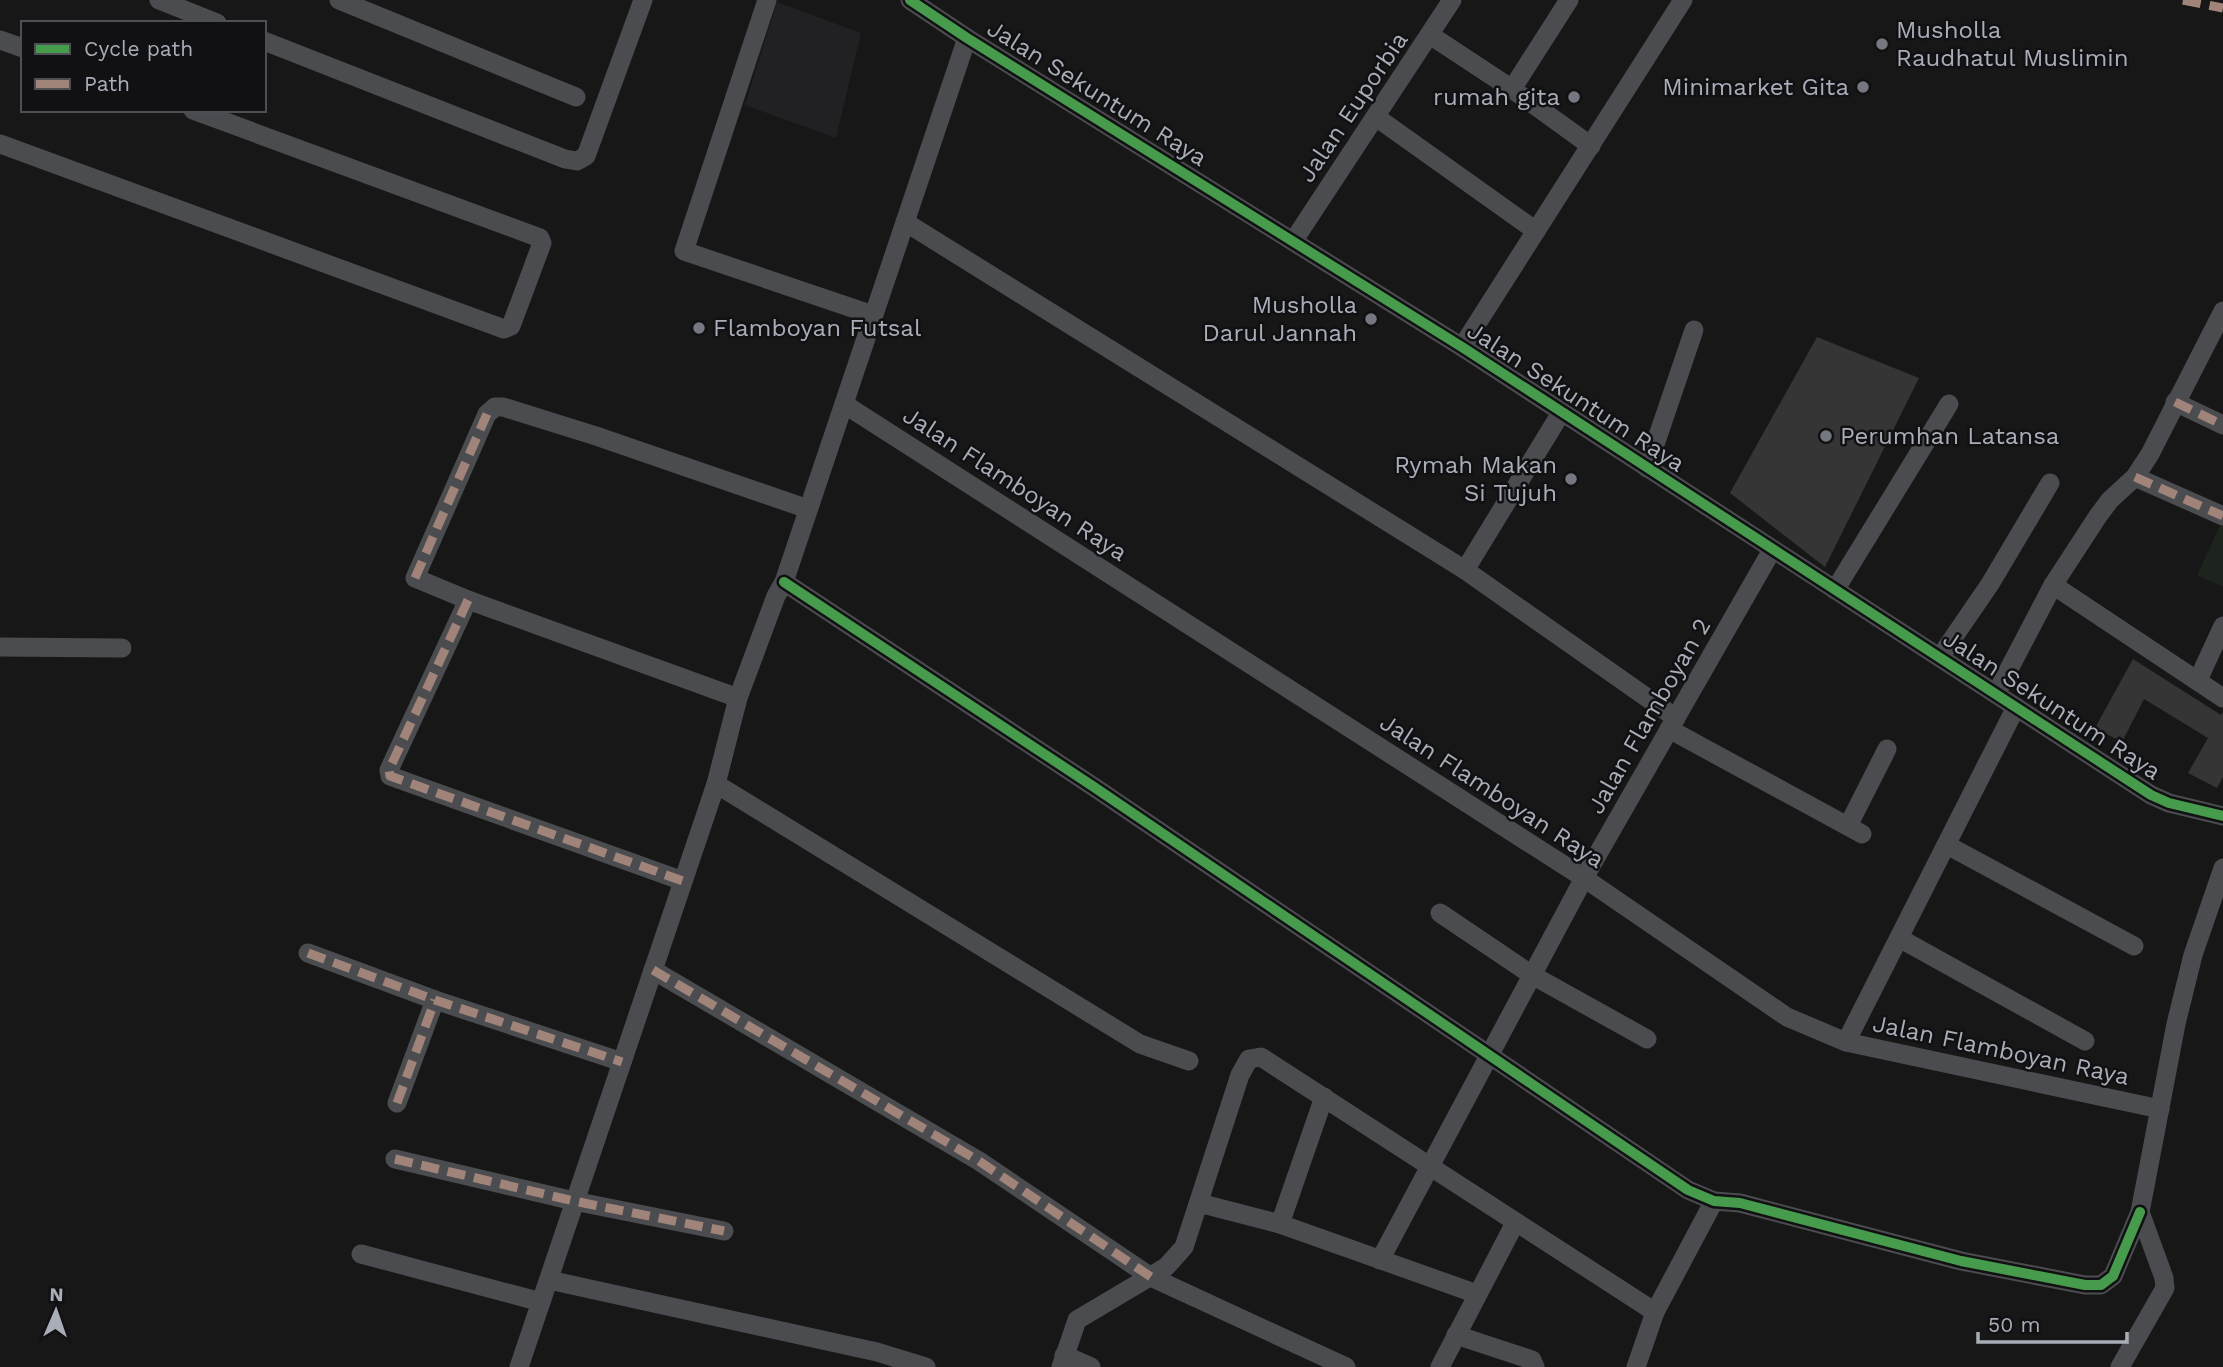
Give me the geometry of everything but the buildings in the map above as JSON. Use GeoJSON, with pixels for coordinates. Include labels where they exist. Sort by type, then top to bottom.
{"type":"FeatureCollection","features":[{"type":"Feature","properties":{"kind":"street"},"geometry":{"type":"LineString","coordinates":[[159,0],[212,21]]}},
{"type":"Feature","properties":{"kind":"street"},"geometry":{"type":"LineString","coordinates":[[266,42],[565,159],[577,161],[586,156],[643,0]]}},
{"type":"Feature","properties":{"kind":"street"},"geometry":{"type":"LineString","coordinates":[[768,0],[684,251],[873,315]]}},
{"type":"Feature","properties":{"kind":"street","name":"Jalan Sekuntum Raya"},"geometry":{"type":"LineString","coordinates":[[910,0],[1462,347],[2151,795],[2169,803],[2223,816]]}},
{"type":"Feature","properties":{"kind":"street","name":"Jalan Euporbia"},"geometry":{"type":"LineString","coordinates":[[1294,240],[1452,0]]}},
{"type":"Feature","properties":{"kind":"street"},"geometry":{"type":"LineString","coordinates":[[1512,89],[1569,0]]}},
{"type":"Feature","properties":{"kind":"street"},"geometry":{"type":"LineString","coordinates":[[1462,347],[1683,0]]}},
{"type":"Feature","properties":{"kind":"street"},"geometry":{"type":"LineString","coordinates":[[343,1],[576,97]]}},
{"type":"Feature","properties":{"kind":"street"},"geometry":{"type":"LineString","coordinates":[[1430,35],[1591,146]]}},
{"type":"Feature","properties":{"kind":"street"},"geometry":{"type":"LineString","coordinates":[[519,1367],[716,784],[738,698],[776,596],[784,582],[967,38]]}},
{"type":"Feature","properties":{"kind":"street"},"geometry":{"type":"LineString","coordinates":[[0,40],[21,47]]}},
{"type":"Feature","properties":{"kind":"street"},"geometry":{"type":"LineString","coordinates":[[0,144],[504,329],[511,326],[542,243],[540,238],[198,112]]}},
{"type":"Feature","properties":{"kind":"street"},"geometry":{"type":"LineString","coordinates":[[1376,117],[1536,231]]}},
{"type":"Feature","properties":{"kind":"street"},"geometry":{"type":"LineString","coordinates":[[905,222],[1465,570],[1673,724],[1855,830],[1887,750]]}},
{"type":"Feature","properties":{"kind":"street"},"geometry":{"type":"LineString","coordinates":[[1996,694],[2053,585],[2110,500],[2135,477],[2150,454],[2175,402],[2220,325]]}},
{"type":"Feature","properties":{"kind":"street"},"geometry":{"type":"LineString","coordinates":[[1647,468],[1694,331]]}},
{"type":"Feature","properties":{"kind":"street"},"geometry":{"type":"LineString","coordinates":[[2175,402],[2223,425]]}},
{"type":"Feature","properties":{"kind":"street","name":"Jalan Flamboyan Raya"},"geometry":{"type":"LineString","coordinates":[[844,404],[1584,878],[1787,1017],[1846,1042],[2160,1108]]}},
{"type":"Feature","properties":{"kind":"street"},"geometry":{"type":"LineString","coordinates":[[1835,590],[1949,404]]}},
{"type":"Feature","properties":{"kind":"street"},"geometry":{"type":"LineString","coordinates":[[738,698],[468,600],[415,578],[487,414],[495,407],[503,407],[596,436],[808,509]]}},
{"type":"Feature","properties":{"kind":"street"},"geometry":{"type":"LineString","coordinates":[[1465,570],[1562,413]]}},
{"type":"Feature","properties":{"kind":"street"},"geometry":{"type":"LineString","coordinates":[[2135,477],[2223,516]]}},
{"type":"Feature","properties":{"kind":"street"},"geometry":{"type":"LineString","coordinates":[[1940,657],[1990,584],[2050,483]]}},
{"type":"Feature","properties":{"kind":"street","name":"Jalan Flamboyan 2"},"geometry":{"type":"LineString","coordinates":[[1380,1260],[1584,878],[1772,550]]}},
{"type":"Feature","properties":{"kind":"street"},"geometry":{"type":"LineString","coordinates":[[784,582],[1094,787],[1688,1190],[1714,1201],[1740,1203],[1961,1261],[2085,1285],[2101,1285],[2113,1276],[2140,1212],[2176,1024],[2193,955],[2223,868]]}},
{"type":"Feature","properties":{"kind":"street"},"geometry":{"type":"LineString","coordinates":[[2053,585],[2223,698]]}},
{"type":"Feature","properties":{"kind":"street"},"geometry":{"type":"LineString","coordinates":[[468,600],[389,770],[390,776],[683,881]]}},
{"type":"Feature","properties":{"kind":"street"},"geometry":{"type":"LineString","coordinates":[[2198,680],[2223,626]]}},
{"type":"Feature","properties":{"kind":"street"},"geometry":{"type":"LineString","coordinates":[[0,647],[122,648]]}},
{"type":"Feature","properties":{"kind":"street"},"geometry":{"type":"LineString","coordinates":[[1846,1042],[2017,707]]}},
{"type":"Feature","properties":{"kind":"street"},"geometry":{"type":"LineString","coordinates":[[716,784],[1140,1044],[1189,1061]]}},
{"type":"Feature","properties":{"kind":"street"},"geometry":{"type":"LineString","coordinates":[[1947,845],[2134,946]]}},
{"type":"Feature","properties":{"kind":"street"},"geometry":{"type":"LineString","coordinates":[[1440,913],[1532,975],[1647,1039]]}},
{"type":"Feature","properties":{"kind":"street"},"geometry":{"type":"LineString","coordinates":[[1899,938],[2085,1041]]}},
{"type":"Feature","properties":{"kind":"street"},"geometry":{"type":"LineString","coordinates":[[308,953],[435,1000],[622,1062]]}},
{"type":"Feature","properties":{"kind":"street"},"geometry":{"type":"LineString","coordinates":[[653,971],[979,1161],[1151,1277],[1346,1367]]}},
{"type":"Feature","properties":{"kind":"street"},"geometry":{"type":"LineString","coordinates":[[397,1103],[435,1000]]}},
{"type":"Feature","properties":{"kind":"street"},"geometry":{"type":"LineString","coordinates":[[1091,1367],[1063,1361],[1077,1320],[1166,1267],[1184,1247],[1240,1075],[1249,1059],[1261,1057],[1655,1312]]}},
{"type":"Feature","properties":{"kind":"street"},"geometry":{"type":"LineString","coordinates":[[1280,1224],[1324,1097]]}},
{"type":"Feature","properties":{"kind":"street"},"geometry":{"type":"LineString","coordinates":[[395,1159],[574,1201],[724,1231]]}},
{"type":"Feature","properties":{"kind":"street"},"geometry":{"type":"LineString","coordinates":[[1636,1367],[1655,1312],[1714,1201]]}},
{"type":"Feature","properties":{"kind":"street"},"geometry":{"type":"LineString","coordinates":[[1199,1203],[1280,1224],[1478,1294]]}},
{"type":"Feature","properties":{"kind":"street"},"geometry":{"type":"LineString","coordinates":[[2129,1362],[2165,1288],[2164,1278],[2140,1212]]}},
{"type":"Feature","properties":{"kind":"street"},"geometry":{"type":"LineString","coordinates":[[1440,1367],[1515,1223]]}},
{"type":"Feature","properties":{"kind":"street"},"geometry":{"type":"LineString","coordinates":[[361,1254],[541,1302]]}},
{"type":"Feature","properties":{"kind":"street"},"geometry":{"type":"LineString","coordinates":[[549,1280],[887,1361],[926,1367]]}},
{"type":"Feature","properties":{"kind":"street"},"geometry":{"type":"LineString","coordinates":[[1456,1335],[1532,1360],[1535,1367]]}},
{"type":"Feature","properties":{"kind":"shaded area"},"geometry":{"type":"Polygon","coordinates":[[[777,2],[861,33],[836,138],[745,105],[777,2]]]}},
{"type":"Feature","properties":{"kind":"shaded area"},"geometry":{"type":"Polygon","coordinates":[[[2223,524],[2223,587],[2197,575],[2223,524]]]}},
{"type":"Feature","properties":{"kind":"marked path"},"geometry":{"type":"LineString","coordinates":[[2183,0],[2223,8]]}},
{"type":"Feature","properties":{"kind":"marked path"},"geometry":{"type":"LineString","coordinates":[[2175,402],[2223,425]]}},
{"type":"Feature","properties":{"kind":"marked path"},"geometry":{"type":"LineString","coordinates":[[415,578],[487,414]]}},
{"type":"Feature","properties":{"kind":"marked path"},"geometry":{"type":"LineString","coordinates":[[2135,477],[2223,516]]}},
{"type":"Feature","properties":{"kind":"marked path"},"geometry":{"type":"LineString","coordinates":[[468,600],[389,770],[390,776],[683,881]]}},
{"type":"Feature","properties":{"kind":"marked path"},"geometry":{"type":"LineString","coordinates":[[308,953],[435,1000],[622,1062]]}},
{"type":"Feature","properties":{"kind":"marked path"},"geometry":{"type":"LineString","coordinates":[[653,970],[979,1161],[1151,1277]]}},
{"type":"Feature","properties":{"kind":"marked path"},"geometry":{"type":"LineString","coordinates":[[397,1103],[435,1000]]}},
{"type":"Feature","properties":{"kind":"marked path"},"geometry":{"type":"LineString","coordinates":[[395,1159],[574,1201],[724,1231]]}},
{"type":"Feature","properties":{"kind":"cycle path"},"geometry":{"type":"LineString","coordinates":[[910,0],[1462,347],[2151,795],[2169,803],[2223,816]]}},
{"type":"Feature","properties":{"kind":"cycle path"},"geometry":{"type":"LineString","coordinates":[[784,582],[1094,787],[1688,1190],[1714,1201],[1740,1203],[1961,1261],[2085,1285],[2101,1285],[2113,1276],[2140,1212]]}},
{"type":"Feature","properties":{"kind":"place","name":"Musholla Raudhatul Muslimin"},"geometry":{"type":"Point","coordinates":[1882,44]}},
{"type":"Feature","properties":{"kind":"place","name":"Minimarket Gita"},"geometry":{"type":"Point","coordinates":[1863,87]}},
{"type":"Feature","properties":{"kind":"place","name":"rumah gita"},"geometry":{"type":"Point","coordinates":[1574,97]}},
{"type":"Feature","properties":{"kind":"place","name":"Musholla Darul Jannah"},"geometry":{"type":"Point","coordinates":[1371,319]}},
{"type":"Feature","properties":{"kind":"place","name":"Flamboyan Futsal"},"geometry":{"type":"Point","coordinates":[699,328]}},
{"type":"Feature","properties":{"kind":"place","name":"Perumhan Latansa"},"geometry":{"type":"Point","coordinates":[1826,436]}},
{"type":"Feature","properties":{"kind":"place","name":"Rymah Makan Si Tujuh"},"geometry":{"type":"Point","coordinates":[1571,479]}}]}
